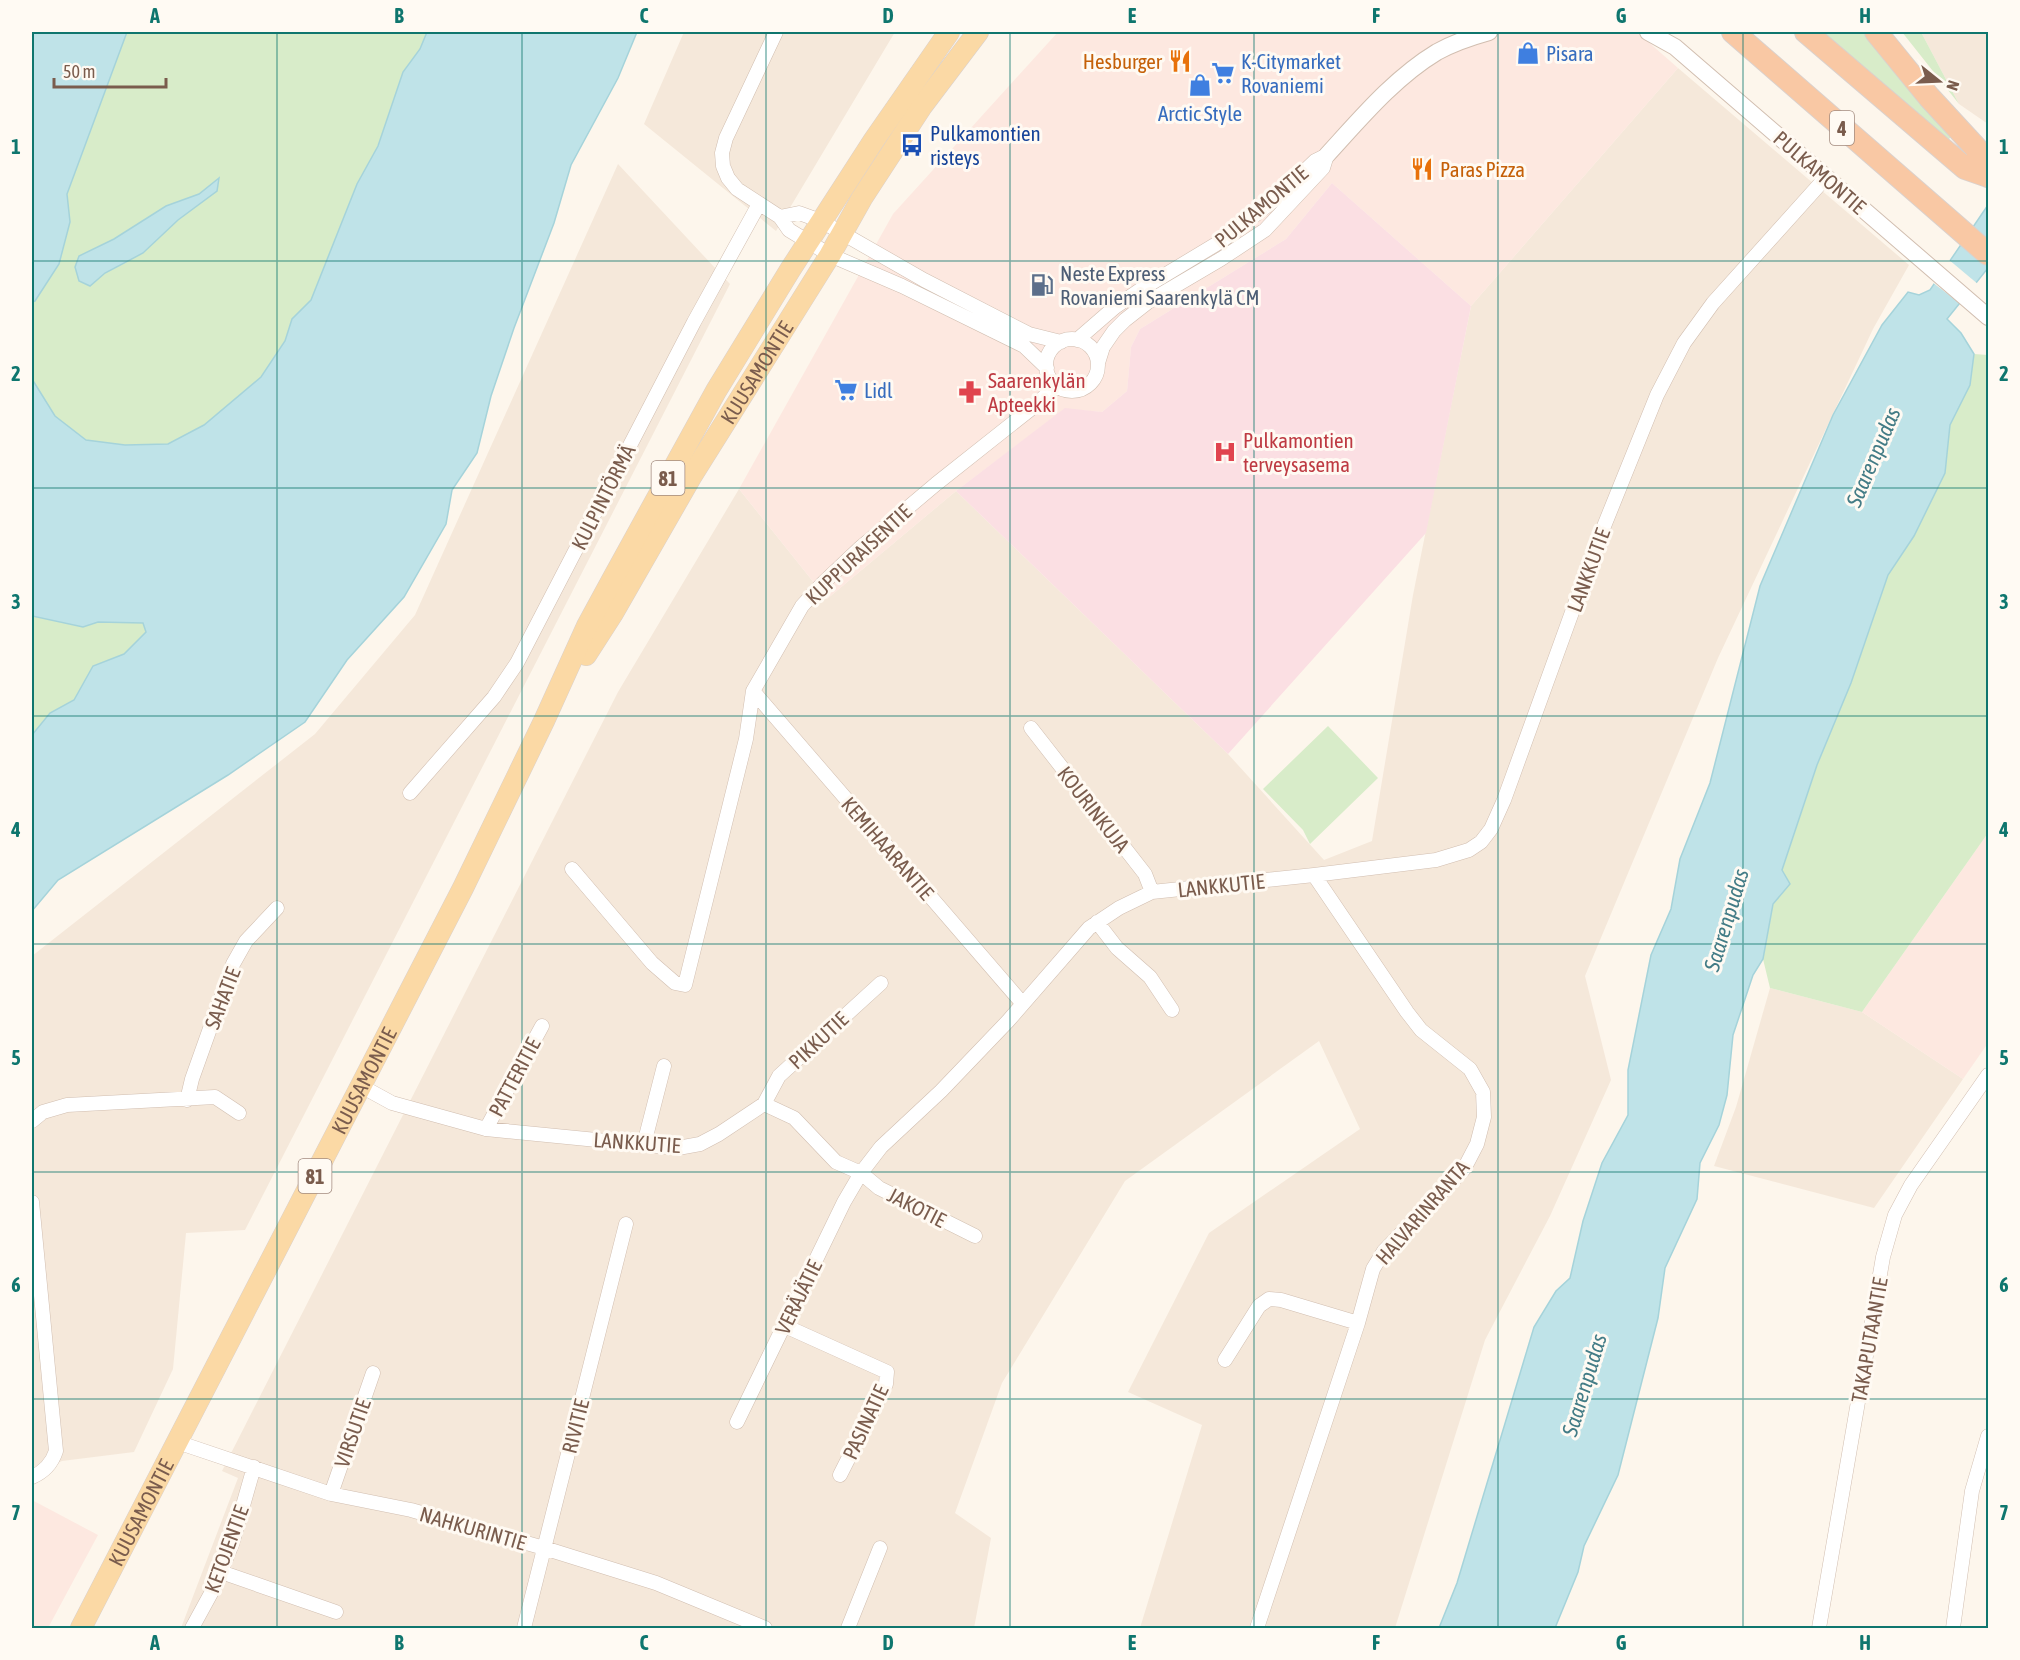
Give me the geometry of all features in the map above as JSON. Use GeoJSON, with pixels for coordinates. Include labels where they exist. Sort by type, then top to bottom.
{"type":"FeatureCollection","features":[{"type":"Feature","properties":{"kind":"highway","name":"4"},"geometry":{"type":"LineString","coordinates":[[1733,32],[1989,254]]}},
{"type":"Feature","properties":{"kind":"highway","name":"4"},"geometry":{"type":"LineString","coordinates":[[1806,32],[1965,168],[1989,176]]}},
{"type":"Feature","properties":{"kind":"highway"},"geometry":{"type":"LineString","coordinates":[[1876,32],[1914,80],[1976,148],[1989,176]]}},
{"type":"Feature","properties":{"kind":"main road","name":"KUUSAMONTIE"},"geometry":{"type":"LineString","coordinates":[[81,1629],[463,888],[587,626],[617,569],[716,391],[807,243],[874,140],[949,32]]}},
{"type":"Feature","properties":{"kind":"main road","name":"KUUSAMONTIE"},"geometry":{"type":"LineString","coordinates":[[544,721],[613,613],[691,477],[830,255],[862,198],[922,105],[978,32]]}},
{"type":"Feature","properties":{"kind":"street"},"geometry":{"type":"LineString","coordinates":[[777,32],[726,138],[722,153],[723,166],[728,178],[737,189],[780,217],[789,230],[807,243],[1024,345],[1047,368],[1056,385],[1068,391],[1081,389],[1087,387],[1096,376],[1098,363],[1092,348],[1077,339],[1061,342],[1040,338],[889,262],[843,232],[821,221],[799,213],[780,217]]}},
{"type":"Feature","properties":{"kind":"street","name":"PULKAMONTIE"},"geometry":{"type":"LineString","coordinates":[[1077,339],[1115,307],[1223,240],[1273,201],[1315,161],[1327,155],[1378,101],[1426,59],[1456,43],[1489,32]]}},
{"type":"Feature","properties":{"kind":"street","name":"PULKAMONTIE"},"geometry":{"type":"LineString","coordinates":[[1648,32],[1674,47],[1989,317]]}},
{"type":"Feature","properties":{"kind":"street","name":"PULKAMONTIE"},"geometry":{"type":"LineString","coordinates":[[1098,363],[1103,347],[1125,320],[1148,303],[1265,230],[1323,168],[1327,155]]}},
{"type":"Feature","properties":{"kind":"street","name":"LANKKUTIE"},"geometry":{"type":"LineString","coordinates":[[861,1173],[881,1147],[941,1091],[1023,1004],[1089,928],[1119,908],[1152,892],[1436,860],[1469,850],[1481,842],[1491,829],[1504,800],[1596,546],[1657,395],[1684,343],[1713,303],[1827,179]]}},
{"type":"Feature","properties":{"kind":"street","name":"KULPINTÖRMÄ"},"geometry":{"type":"LineString","coordinates":[[410,793],[494,698],[517,663],[694,322],[759,204]]}},
{"type":"Feature","properties":{"kind":"street"},"geometry":{"type":"LineString","coordinates":[[1047,368],[1050,353],[1061,342]]}},
{"type":"Feature","properties":{"kind":"street","name":"KUPPURAISENTIE"},"geometry":{"type":"LineString","coordinates":[[572,869],[652,963],[675,983],[685,986],[746,739],[753,691],[802,606],[822,584],[899,515],[1037,404],[1056,385]]}},
{"type":"Feature","properties":{"kind":"street","name":"KEMIHAARANTIE"},"geometry":{"type":"LineString","coordinates":[[753,691],[1023,1004]]}},
{"type":"Feature","properties":{"kind":"street","name":"KOURINKUJA"},"geometry":{"type":"LineString","coordinates":[[1031,728],[1145,874],[1152,892]]}},
{"type":"Feature","properties":{"kind":"street","name":"HALVARINRANTA"},"geometry":{"type":"LineString","coordinates":[[1257,1629],[1358,1323],[1373,1269],[1384,1251],[1464,1170],[1477,1144],[1484,1117],[1483,1092],[1470,1069],[1421,1030],[1314,875]]}},
{"type":"Feature","properties":{"kind":"street","name":"SAHATIE"},"geometry":{"type":"LineString","coordinates":[[187,1100],[192,1080],[234,964],[246,941],[277,908]]}},
{"type":"Feature","properties":{"kind":"street"},"geometry":{"type":"LineString","coordinates":[[1097,922],[1117,948],[1150,977],[1172,1010]]}},
{"type":"Feature","properties":{"kind":"street","name":"PIKKUTIE"},"geometry":{"type":"LineString","coordinates":[[764,1104],[779,1076],[881,983]]}},
{"type":"Feature","properties":{"kind":"street","name":"PATTERITIE"},"geometry":{"type":"LineString","coordinates":[[486,1129],[542,1026]]}},
{"type":"Feature","properties":{"kind":"street"},"geometry":{"type":"LineString","coordinates":[[644,1144],[664,1066]]}},
{"type":"Feature","properties":{"kind":"street","name":"TAKAPUTAANTIE"},"geometry":{"type":"LineString","coordinates":[[1818,1629],[1883,1257],[1895,1215],[1911,1185],[1987,1082]]}},
{"type":"Feature","properties":{"kind":"street","name":"LANKKUTIE"},"geometry":{"type":"LineString","coordinates":[[361,1086],[392,1103],[486,1129],[678,1148],[700,1143],[718,1134],[764,1104]]}},
{"type":"Feature","properties":{"kind":"street"},"geometry":{"type":"LineString","coordinates":[[32,1121],[43,1112],[67,1105],[215,1097],[240,1113]]}},
{"type":"Feature","properties":{"kind":"street"},"geometry":{"type":"LineString","coordinates":[[764,1104],[794,1118],[836,1162],[861,1173]]}},
{"type":"Feature","properties":{"kind":"street","name":"JAKOTIE"},"geometry":{"type":"LineString","coordinates":[[861,1173],[879,1188],[975,1236]]}},
{"type":"Feature","properties":{"kind":"street","name":"VERÄJÄTIE"},"geometry":{"type":"LineString","coordinates":[[737,1422],[844,1202],[861,1173]]}},
{"type":"Feature","properties":{"kind":"street"},"geometry":{"type":"LineString","coordinates":[[32,1202],[36,1288],[56,1451],[53,1461],[32,1478]]}},
{"type":"Feature","properties":{"kind":"street","name":"RIVITIE"},"geometry":{"type":"LineString","coordinates":[[524,1629],[626,1224]]}},
{"type":"Feature","properties":{"kind":"street"},"geometry":{"type":"LineString","coordinates":[[1225,1360],[1259,1306],[1269,1299],[1281,1300],[1358,1323]]}},
{"type":"Feature","properties":{"kind":"street","name":"PASINATIE"},"geometry":{"type":"LineString","coordinates":[[785,1326],[887,1372],[886,1384],[840,1474]]}},
{"type":"Feature","properties":{"kind":"street","name":"VIRSUTIE"},"geometry":{"type":"LineString","coordinates":[[331,1494],[373,1373]]}},
{"type":"Feature","properties":{"kind":"street"},"geometry":{"type":"LineString","coordinates":[[1953,1629],[1972,1491],[1989,1436]]}},
{"type":"Feature","properties":{"kind":"street","name":"NAHKURINTIE"},"geometry":{"type":"LineString","coordinates":[[177,1442],[331,1494],[411,1510],[656,1582],[736,1622],[765,1629]]}},
{"type":"Feature","properties":{"kind":"street","name":"KETOJENTIE"},"geometry":{"type":"LineString","coordinates":[[192,1629],[215,1586],[232,1544],[254,1467]]}},
{"type":"Feature","properties":{"kind":"street"},"geometry":{"type":"LineString","coordinates":[[848,1629],[880,1548]]}},
{"type":"Feature","properties":{"kind":"street"},"geometry":{"type":"LineString","coordinates":[[221,1572],[336,1612]]}},
{"type":"Feature","properties":{"kind":"shaded area"},"geometry":{"type":"Polygon","coordinates":[[[684,32],[895,32],[776,231],[644,124],[684,32]]]}},
{"type":"Feature","properties":{"kind":"shaded area"},"geometry":{"type":"Polygon","coordinates":[[[1058,32],[1637,32],[1678,68],[1471,306],[1332,183],[1286,239],[1140,329],[1131,347],[1127,391],[1102,412],[1065,409],[956,491],[827,599],[739,489],[893,214],[1058,32]]]}},
{"type":"Feature","properties":{"kind":"shaded area"},"geometry":{"type":"Polygon","coordinates":[[[1921,32],[1988,32],[1988,124],[1959,104],[1921,32]]]}},
{"type":"Feature","properties":{"kind":"shaded area"},"geometry":{"type":"Polygon","coordinates":[[[1678,68],[1909,265],[1873,329],[1718,658],[1585,976],[1611,1080],[1550,1216],[1485,1340],[1395,1628],[1140,1628],[1202,1425],[1128,1392],[1209,1233],[1360,1129],[1319,1041],[1125,1181],[1002,1383],[955,1513],[991,1538],[974,1628],[181,1628],[238,1478],[222,1471],[618,692],[739,489],[827,599],[956,491],[1228,754],[1324,860],[1372,841],[1413,595],[1471,306],[1678,68]]]}},
{"type":"Feature","properties":{"kind":"shaded area"},"geometry":{"type":"Polygon","coordinates":[[[618,164],[730,284],[245,1230],[186,1233],[173,1369],[134,1452],[62,1461],[32,1475],[32,956],[315,734],[415,615],[618,164]]]}},
{"type":"Feature","properties":{"kind":"shaded area","name":"Pulkamontien terveysasema"},"geometry":{"type":"Polygon","coordinates":[[[1332,183],[1471,306],[1426,533],[1228,754],[956,491],[1065,408],[1102,412],[1127,391],[1131,347],[1140,329],[1286,239],[1332,183]]]}},
{"type":"Feature","properties":{"kind":"shaded area"},"geometry":{"type":"Polygon","coordinates":[[[1988,833],[1988,1043],[1963,1079],[1862,1012],[1988,833]]]}},
{"type":"Feature","properties":{"kind":"shaded area"},"geometry":{"type":"Polygon","coordinates":[[[1770,988],[1862,1012],[1963,1079],[1874,1208],[1714,1166],[1736,1107],[1770,988]]]}},
{"type":"Feature","properties":{"kind":"shaded area"},"geometry":{"type":"Polygon","coordinates":[[[32,1500],[98,1535],[48,1628],[32,1628],[32,1500]]]}},
{"type":"Feature","properties":{"kind":"green space"},"geometry":{"type":"Polygon","coordinates":[[[127,32],[427,32],[420,49],[403,72],[378,146],[357,184],[311,300],[292,319],[285,341],[261,377],[204,425],[168,444],[125,445],[86,440],[55,416],[32,379],[32,302],[35,301],[70,222],[67,194],[127,32]]]}},
{"type":"Feature","properties":{"kind":"green space"},"geometry":{"type":"Polygon","coordinates":[[[1819,32],[1866,32],[1953,134],[1946,143],[1819,32]]]}},
{"type":"Feature","properties":{"kind":"green space"},"geometry":{"type":"Polygon","coordinates":[[[1902,32],[1921,32],[1959,104],[1902,32]]]}},
{"type":"Feature","properties":{"kind":"green space"},"geometry":{"type":"Polygon","coordinates":[[[1974,354],[1988,355],[1988,833],[1862,1012],[1770,988],[1763,959],[1773,904],[1790,884],[1782,870],[1817,765],[1851,683],[1888,575],[1914,536],[1945,473],[1950,425],[1970,385],[1974,354]]]}},
{"type":"Feature","properties":{"kind":"green space"},"geometry":{"type":"Polygon","coordinates":[[[32,616],[83,627],[98,622],[143,623],[146,632],[124,654],[93,666],[74,700],[50,713],[32,735],[32,616]]]}},
{"type":"Feature","properties":{"kind":"green space"},"geometry":{"type":"Polygon","coordinates":[[[1328,726],[1378,778],[1310,844],[1303,830],[1263,789],[1328,726]]]}},
{"type":"Feature","properties":{"kind":"water"},"geometry":{"type":"Polygon","coordinates":[[[32,32],[127,32],[67,194],[70,222],[59,264],[35,301],[32,302],[32,32]]]}},
{"type":"Feature","properties":{"kind":"water"},"geometry":{"type":"Polygon","coordinates":[[[427,32],[637,32],[618,78],[571,165],[554,223],[491,396],[477,453],[452,490],[446,524],[404,597],[347,660],[305,722],[228,775],[58,880],[32,911],[32,735],[50,713],[74,700],[93,666],[124,654],[146,632],[143,623],[98,622],[83,627],[32,616],[32,379],[55,416],[86,440],[125,445],[168,444],[204,425],[261,377],[285,341],[292,319],[311,300],[357,184],[378,146],[403,72],[420,49],[427,32]]]}},
{"type":"Feature","properties":{"kind":"water"},"geometry":{"type":"Polygon","coordinates":[[[219,178],[217,191],[178,220],[143,253],[105,273],[90,286],[79,281],[75,267],[79,256],[114,239],[166,206],[199,194],[219,178]]]}},
{"type":"Feature","properties":{"kind":"water","name":"Saarenpudas"},"geometry":{"type":"Polygon","coordinates":[[[1988,205],[1988,268],[1947,319],[1961,333],[1974,354],[1970,385],[1950,425],[1945,473],[1914,536],[1888,575],[1851,683],[1817,765],[1782,870],[1790,884],[1773,904],[1763,959],[1753,975],[1733,1035],[1727,1095],[1719,1125],[1700,1163],[1697,1199],[1665,1268],[1658,1318],[1618,1475],[1584,1546],[1578,1572],[1555,1628],[1439,1628],[1457,1583],[1534,1327],[1556,1291],[1570,1278],[1583,1221],[1602,1163],[1628,1115],[1628,1070],[1651,955],[1671,909],[1680,859],[1710,783],[1760,586],[1833,415],[1882,325],[1908,292],[1919,295],[1930,290],[1988,205]]]}},
{"type":"Feature","properties":{"kind":"pier"},"geometry":{"type":"Polygon","coordinates":[[[1948,259],[1979,285],[1962,305],[1932,282],[1948,259]]]}},
{"type":"Feature","properties":{"kind":"place","name":"Pisara"},"geometry":{"type":"Point","coordinates":[1528,53]}},
{"type":"Feature","properties":{"kind":"place","name":"Hesburger"},"geometry":{"type":"Point","coordinates":[1180,61]}},
{"type":"Feature","properties":{"kind":"place","name":"K-Citymarket Rovaniemi"},"geometry":{"type":"Point","coordinates":[1223,73]}},
{"type":"Feature","properties":{"kind":"place","name":"Arctic Style"},"geometry":{"type":"Point","coordinates":[1200,85]}},
{"type":"Feature","properties":{"kind":"place","name":"Pulkamontien risteys"},"geometry":{"type":"Point","coordinates":[912,145]}},
{"type":"Feature","properties":{"kind":"place","name":"Paras Pizza"},"geometry":{"type":"Point","coordinates":[1422,169]}},
{"type":"Feature","properties":{"kind":"place","name":"Neste Express Rovaniemi Saarenkylä CM"},"geometry":{"type":"Point","coordinates":[1042,285]}},
{"type":"Feature","properties":{"kind":"place","name":"Lidl"},"geometry":{"type":"Point","coordinates":[846,390]}},
{"type":"Feature","properties":{"kind":"place","name":"Saarenkylän Apteekki"},"geometry":{"type":"Point","coordinates":[970,392]}},
{"type":"Feature","properties":{"kind":"place","name":"Pulkamontien terveysasema"},"geometry":{"type":"Point","coordinates":[1225,452]}}]}
